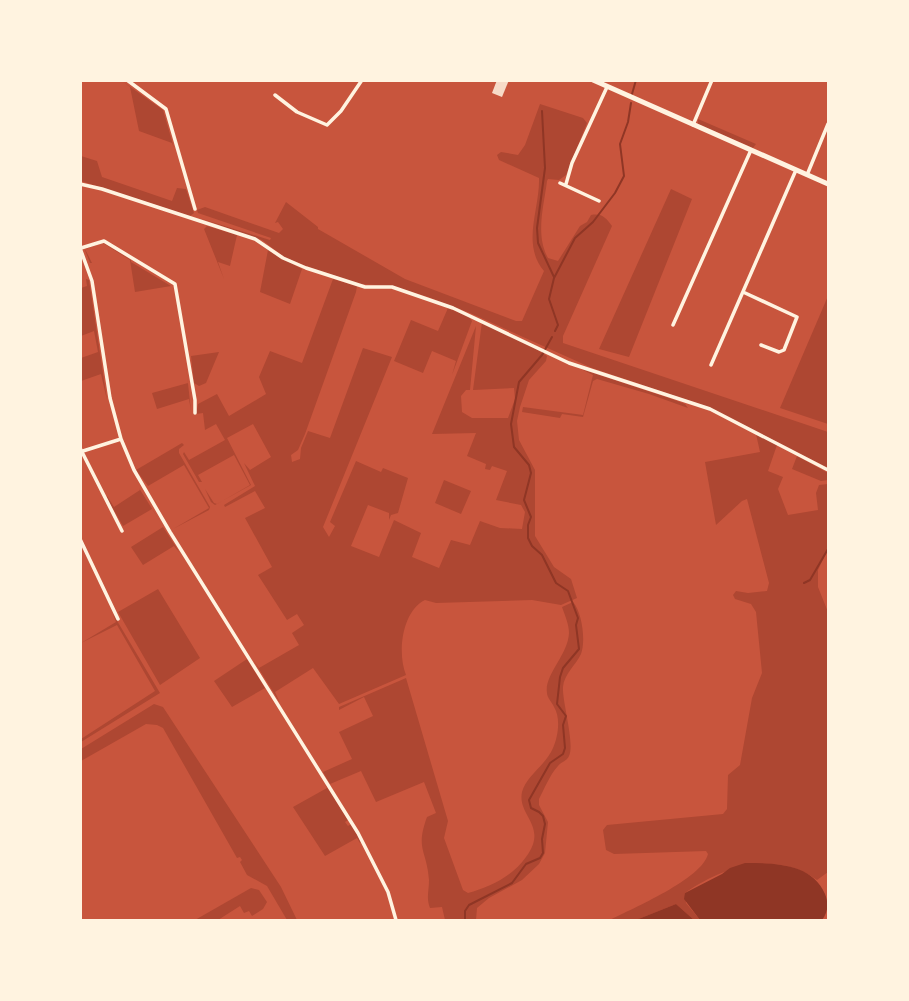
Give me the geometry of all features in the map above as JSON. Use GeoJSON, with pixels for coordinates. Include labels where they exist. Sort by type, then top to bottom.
{"type":"FeatureCollection","features":[{"type":"Feature","properties":{"kind":"main road"},"geometry":{"type":"LineString","coordinates":[[593,80],[828,184]]}},
{"type":"Feature","properties":{"kind":"street"},"geometry":{"type":"LineString","coordinates":[[127,80],[166,109],[195,209]]}},
{"type":"Feature","properties":{"kind":"street"},"geometry":{"type":"LineString","coordinates":[[275,95],[296,112],[327,125],[341,111],[362,80]]}},
{"type":"Feature","properties":{"kind":"street"},"geometry":{"type":"LineString","coordinates":[[693,125],[712,80]]}},
{"type":"Feature","properties":{"kind":"street"},"geometry":{"type":"LineString","coordinates":[[566,184],[572,163],[607,87]]}},
{"type":"Feature","properties":{"kind":"street"},"geometry":{"type":"LineString","coordinates":[[807,175],[828,124]]}},
{"type":"Feature","properties":{"kind":"street"},"geometry":{"type":"LineString","coordinates":[[673,325],[751,150]]}},
{"type":"Feature","properties":{"kind":"street"},"geometry":{"type":"LineString","coordinates":[[711,365],[796,170]]}},
{"type":"Feature","properties":{"kind":"street"},"geometry":{"type":"LineString","coordinates":[[560,183],[600,201]]}},
{"type":"Feature","properties":{"kind":"street"},"geometry":{"type":"LineString","coordinates":[[80,184],[114,192],[260,240],[283,258],[306,268],[365,287],[392,287],[453,308],[593,372],[710,409],[828,470]]}},
{"type":"Feature","properties":{"kind":"street"},"geometry":{"type":"LineString","coordinates":[[195,413],[175,284],[104,242],[81,248],[92,281],[101,348],[121,439],[144,488],[170,532],[365,844],[388,892],[396,920]]}},
{"type":"Feature","properties":{"kind":"street"},"geometry":{"type":"LineString","coordinates":[[743,292],[797,317],[784,350],[779,352],[761,345]]}},
{"type":"Feature","properties":{"kind":"street"},"geometry":{"type":"LineString","coordinates":[[121,439],[81,450],[122,531]]}},
{"type":"Feature","properties":{"kind":"street"},"geometry":{"type":"LineString","coordinates":[[80,539],[118,619]]}},
{"type":"Feature","properties":{"kind":"shaded area"},"geometry":{"type":"Polygon","coordinates":[[[122,81],[163,110],[174,148],[172,143],[139,131],[130,87],[122,81]]]}},
{"type":"Feature","properties":{"kind":"shaded area"},"geometry":{"type":"Polygon","coordinates":[[[540,104],[583,118],[587,123],[566,175],[559,180],[547,181],[541,230],[548,258],[558,261],[580,226],[587,222],[591,215],[603,217],[612,226],[563,336],[563,343],[828,432],[828,468],[711,408],[592,368],[428,297],[392,286],[360,284],[306,266],[284,257],[262,240],[199,218],[270,240],[271,238],[198,213],[197,210],[205,207],[279,233],[283,229],[278,222],[275,223],[286,202],[318,229],[405,279],[522,321],[544,271],[537,261],[533,238],[539,178],[499,160],[497,155],[501,152],[518,155],[525,145],[540,104]]]}},
{"type":"Feature","properties":{"kind":"shaded area"},"geometry":{"type":"Polygon","coordinates":[[[698,119],[756,144],[753,148],[698,124],[698,119]]]}},
{"type":"Feature","properties":{"kind":"shaded area"},"geometry":{"type":"Polygon","coordinates":[[[81,156],[97,161],[102,177],[172,201],[177,188],[186,189],[194,213],[190,216],[81,181],[81,156]]]}},
{"type":"Feature","properties":{"kind":"shaded area"},"geometry":{"type":"Polygon","coordinates":[[[671,189],[692,199],[629,357],[599,349],[671,189]]]}},
{"type":"Feature","properties":{"kind":"shaded area"},"geometry":{"type":"Polygon","coordinates":[[[207,226],[237,235],[230,266],[218,262],[224,279],[204,229],[207,226]]]}},
{"type":"Feature","properties":{"kind":"shaded area"},"geometry":{"type":"Polygon","coordinates":[[[252,239],[302,269],[290,304],[260,292],[268,250],[252,239]]]}},
{"type":"Feature","properties":{"kind":"shaded area"},"geometry":{"type":"Polygon","coordinates":[[[103,243],[131,260],[131,262],[171,286],[135,292],[130,260],[103,243]]]}},
{"type":"Feature","properties":{"kind":"shaded area"},"geometry":{"type":"Polygon","coordinates":[[[86,279],[89,280],[107,400],[101,374],[81,381],[81,358],[98,352],[94,331],[81,336],[81,288],[87,286],[86,279]]]}},
{"type":"Feature","properties":{"kind":"shaded area"},"geometry":{"type":"Polygon","coordinates":[[[333,279],[357,286],[356,292],[305,434],[298,450],[291,455],[292,462],[300,459],[308,431],[330,438],[363,348],[392,357],[323,527],[329,537],[335,526],[330,522],[356,461],[381,472],[383,468],[408,478],[398,513],[391,515],[389,520],[389,513],[368,505],[351,546],[379,557],[394,520],[421,533],[412,557],[439,568],[451,540],[470,545],[480,521],[500,528],[522,529],[525,512],[521,505],[496,500],[507,471],[492,466],[490,470],[485,469],[486,464],[467,456],[476,433],[432,434],[476,326],[470,390],[466,390],[461,396],[462,412],[472,418],[508,418],[515,399],[514,388],[473,390],[482,322],[547,356],[546,361],[529,380],[520,407],[517,421],[519,440],[535,470],[535,536],[554,567],[571,579],[577,598],[561,605],[532,600],[436,603],[425,600],[411,613],[404,633],[402,656],[406,675],[339,704],[313,668],[275,692],[280,703],[254,661],[259,668],[299,645],[292,633],[304,625],[297,614],[287,620],[258,575],[272,567],[245,518],[265,508],[255,491],[225,507],[224,505],[255,486],[244,463],[250,470],[271,457],[253,424],[227,438],[251,485],[223,501],[250,485],[234,455],[198,475],[202,482],[199,482],[184,452],[189,460],[225,440],[216,424],[205,430],[203,413],[196,414],[198,404],[217,394],[229,416],[266,394],[259,377],[270,351],[302,363],[333,279]]]}},
{"type":"Feature","properties":{"kind":"shaded area"},"geometry":{"type":"Polygon","coordinates":[[[828,296],[828,424],[780,408],[828,296]]]}},
{"type":"Feature","properties":{"kind":"shaded area"},"geometry":{"type":"Polygon","coordinates":[[[448,308],[472,321],[452,375],[456,361],[432,351],[423,373],[394,361],[411,320],[438,331],[448,308]]]}},
{"type":"Feature","properties":{"kind":"shaded area"},"geometry":{"type":"Polygon","coordinates":[[[219,352],[206,383],[199,386],[194,383],[191,356],[219,352]]]}},
{"type":"Feature","properties":{"kind":"shaded area"},"geometry":{"type":"Polygon","coordinates":[[[581,369],[672,399],[688,408],[597,379],[593,381],[583,417],[562,414],[560,418],[522,412],[523,407],[583,415],[593,375],[581,369]]]}},
{"type":"Feature","properties":{"kind":"shaded area"},"geometry":{"type":"Polygon","coordinates":[[[188,383],[191,411],[189,399],[157,409],[152,393],[188,383]]]}},
{"type":"Feature","properties":{"kind":"shaded area"},"geometry":{"type":"Polygon","coordinates":[[[756,434],[777,445],[768,471],[783,477],[778,489],[788,515],[818,510],[816,493],[819,485],[828,484],[828,549],[818,570],[818,587],[828,612],[828,872],[817,880],[785,866],[750,865],[716,875],[685,893],[686,903],[700,920],[694,920],[676,904],[636,920],[610,920],[680,883],[703,864],[708,854],[706,851],[614,854],[606,850],[603,830],[607,825],[723,814],[727,809],[728,775],[740,765],[752,698],[762,673],[756,612],[751,604],[735,599],[733,595],[736,591],[767,591],[769,583],[747,499],[716,525],[705,462],[760,452],[756,434]]]}},
{"type":"Feature","properties":{"kind":"shaded area"},"geometry":{"type":"Polygon","coordinates":[[[182,443],[184,445],[179,449],[179,453],[210,507],[209,510],[173,529],[209,508],[184,465],[148,486],[136,470],[182,443]]]}},
{"type":"Feature","properties":{"kind":"shaded area"},"geometry":{"type":"Polygon","coordinates":[[[797,456],[828,473],[828,480],[821,481],[792,469],[797,456]]]}},
{"type":"Feature","properties":{"kind":"shaded area"},"geometry":{"type":"Polygon","coordinates":[[[444,480],[471,491],[461,514],[435,503],[444,480]]]}},
{"type":"Feature","properties":{"kind":"shaded area"},"geometry":{"type":"Polygon","coordinates":[[[139,488],[161,523],[152,509],[123,526],[106,497],[114,507],[140,490],[139,488]]]}},
{"type":"Feature","properties":{"kind":"shaded area"},"geometry":{"type":"Polygon","coordinates":[[[163,527],[180,553],[174,546],[143,565],[131,547],[163,527]]]}},
{"type":"Feature","properties":{"kind":"shaded area"},"geometry":{"type":"Polygon","coordinates":[[[158,589],[200,658],[160,685],[118,612],[158,589]]]}},
{"type":"Feature","properties":{"kind":"shaded area"},"geometry":{"type":"Polygon","coordinates":[[[573,602],[581,619],[582,648],[563,687],[570,742],[569,756],[555,770],[539,799],[539,805],[548,822],[545,853],[539,864],[522,880],[489,898],[477,908],[476,920],[445,920],[442,907],[430,908],[428,901],[429,880],[422,837],[427,817],[436,813],[424,782],[376,802],[361,771],[330,784],[323,772],[352,759],[339,732],[373,716],[364,697],[339,710],[339,707],[406,678],[448,821],[444,838],[463,890],[468,893],[485,888],[515,870],[532,846],[534,829],[524,808],[522,792],[550,754],[556,738],[558,716],[548,697],[547,686],[568,641],[568,626],[562,607],[573,602]]]}},
{"type":"Feature","properties":{"kind":"shaded area"},"geometry":{"type":"Polygon","coordinates":[[[113,614],[160,693],[81,742],[81,739],[155,691],[117,625],[81,643],[116,622],[113,614]]]}},
{"type":"Feature","properties":{"kind":"shaded area"},"geometry":{"type":"Polygon","coordinates":[[[247,659],[265,688],[232,707],[214,681],[247,659]]]}},
{"type":"Feature","properties":{"kind":"shaded area"},"geometry":{"type":"Polygon","coordinates":[[[154,704],[163,707],[281,887],[297,920],[287,920],[267,886],[247,875],[240,862],[242,860],[237,858],[163,728],[146,724],[81,761],[81,749],[154,704]]]}},
{"type":"Feature","properties":{"kind":"shaded area"},"geometry":{"type":"Polygon","coordinates":[[[325,784],[348,820],[345,822],[348,826],[351,824],[361,842],[357,838],[325,856],[293,807],[327,788],[325,784]]]}},
{"type":"Feature","properties":{"kind":"shaded area"},"geometry":{"type":"Polygon","coordinates":[[[745,863],[791,867],[811,876],[819,884],[826,898],[826,914],[822,920],[700,920],[684,899],[685,893],[730,868],[745,863]]]}},
{"type":"Feature","properties":{"kind":"shaded area"},"geometry":{"type":"Polygon","coordinates":[[[251,888],[259,890],[267,902],[263,909],[252,916],[249,911],[244,913],[240,906],[218,920],[195,920],[251,888]]]}},
{"type":"Feature","properties":{"kind":"shaded area"},"geometry":{"type":"Polygon","coordinates":[[[676,904],[694,920],[636,920],[676,904]]]}},
{"type":"Feature","properties":{"kind":"building"},"geometry":{"type":"Polygon","coordinates":[[[497,80],[509,80],[502,97],[492,93],[497,80]]]}},
{"type":"Feature","properties":{"kind":"waterway"},"geometry":{"type":"LineString","coordinates":[[632,94],[636,80]]}},
{"type":"Feature","properties":{"kind":"waterway"},"geometry":{"type":"LineString","coordinates":[[555,331],[558,325],[549,299],[554,278],[575,238],[593,222],[624,176],[620,144],[631,103]]}},
{"type":"Feature","properties":{"kind":"waterway"},"geometry":{"type":"LineString","coordinates":[[542,111],[545,168],[537,228],[538,243],[554,277]]}},
{"type":"Feature","properties":{"kind":"waterway"},"geometry":{"type":"LineString","coordinates":[[465,920],[465,911],[469,905],[512,883],[526,864],[540,858],[543,853],[543,816],[531,808],[529,800],[550,763],[563,754],[565,748],[563,725],[566,716],[557,704],[563,668],[579,649],[576,625],[578,618],[568,591],[556,583],[542,555],[528,538],[531,517],[524,500],[531,473],[529,465],[514,447],[511,424],[519,382],[542,355],[552,337]]}},
{"type":"Feature","properties":{"kind":"waterway"},"geometry":{"type":"LineString","coordinates":[[804,583],[810,580],[828,549]]}}]}
